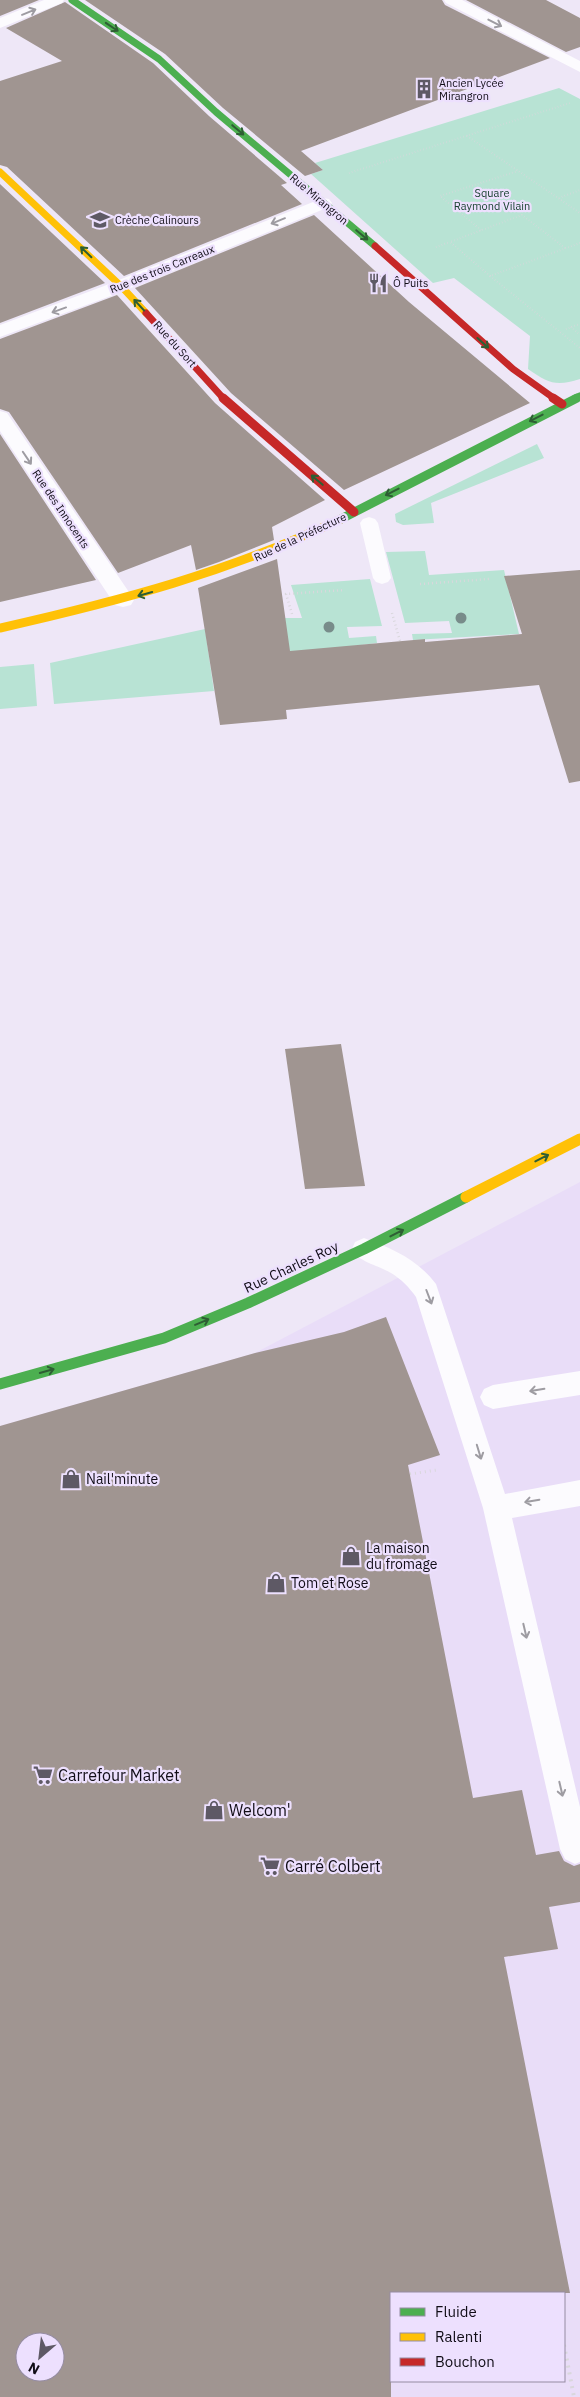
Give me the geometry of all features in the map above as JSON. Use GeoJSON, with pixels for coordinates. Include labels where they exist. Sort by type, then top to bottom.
{"type":"FeatureCollection","features":[{"type":"Feature","properties":{"kind":"street"},"geometry":{"type":"LineString","coordinates":[[0,23],[57,0]]}},
{"type":"Feature","properties":{"kind":"street","name":"Rue Mirangron"},"geometry":{"type":"LineString","coordinates":[[72,0],[159,59],[216,112],[416,281],[513,369],[562,404]]}},
{"type":"Feature","properties":{"kind":"street"},"geometry":{"type":"LineString","coordinates":[[452,0],[580,67]]}},
{"type":"Feature","properties":{"kind":"street","name":"Rue du Sort"},"geometry":{"type":"LineString","coordinates":[[0,172],[121,286],[223,398],[354,512]]}},
{"type":"Feature","properties":{"kind":"street","name":"Rue des trois Carreaux"},"geometry":{"type":"LineString","coordinates":[[0,332],[121,286],[324,203]]}},
{"type":"Feature","properties":{"kind":"street","name":"Rue de la Préfecture"},"geometry":{"type":"LineString","coordinates":[[0,628],[123,600],[191,581],[248,561],[304,537],[580,396]]}},
{"type":"Feature","properties":{"kind":"street","name":"Rue des Innocents"},"geometry":{"type":"LineString","coordinates":[[0,417],[123,600]]}},
{"type":"Feature","properties":{"kind":"street","name":"Rue Charles Roy"},"geometry":{"type":"LineString","coordinates":[[0,1384],[164,1338],[248,1303],[364,1249],[580,1139]]}},
{"type":"Feature","properties":{"kind":"lane"},"geometry":{"type":"LineString","coordinates":[[369,523],[382,578]]}},
{"type":"Feature","properties":{"kind":"lane"},"geometry":{"type":"LineString","coordinates":[[364,1249],[404,1266],[418,1278],[428,1292],[496,1508],[574,1849]]}},
{"type":"Feature","properties":{"kind":"lane"},"geometry":{"type":"LineString","coordinates":[[493,1397],[580,1383]]}},
{"type":"Feature","properties":{"kind":"lane"},"geometry":{"type":"LineString","coordinates":[[496,1508],[580,1493]]}},
{"type":"Feature","properties":{"kind":"path"},"geometry":{"type":"LineString","coordinates":[[351,178],[346,174],[573,102]]}},
{"type":"Feature","properties":{"kind":"path"},"geometry":{"type":"LineString","coordinates":[[467,136],[580,213]]}},
{"type":"Feature","properties":{"kind":"path"},"geometry":{"type":"LineString","coordinates":[[482,230],[440,196],[518,171]]}},
{"type":"Feature","properties":{"kind":"path"},"geometry":{"type":"LineString","coordinates":[[558,198],[580,190]]}},
{"type":"Feature","properties":{"kind":"path"},"geometry":{"type":"LineString","coordinates":[[566,248],[522,215],[450,242],[580,348]]}},
{"type":"Feature","properties":{"kind":"path"},"geometry":{"type":"LineString","coordinates":[[490,276],[580,243]]}},
{"type":"Feature","properties":{"kind":"path"},"geometry":{"type":"LineString","coordinates":[[566,329],[580,324]]}},
{"type":"Feature","properties":{"kind":"path"},"geometry":{"type":"LineString","coordinates":[[571,327],[580,335]]}},
{"type":"Feature","properties":{"kind":"path"},"geometry":{"type":"LineString","coordinates":[[565,2350],[574,2397]]}},
{"type":"Feature","properties":{"kind":"shaded area","name":"Carré Colbert"},"geometry":{"type":"Polygon","coordinates":[[[580,1182],[580,2397],[0,2397],[0,1426],[255,1353],[580,1182]]]}},
{"type":"Feature","properties":{"kind":"green space","name":"Square Raymond Vilain"},"geometry":{"type":"Polygon","coordinates":[[[559,88],[580,99],[580,379],[565,383],[552,382],[541,378],[528,369],[530,336],[454,278],[433,283],[311,174],[323,170],[315,163],[559,88]]]}},
{"type":"Feature","properties":{"kind":"green space"},"geometry":{"type":"Polygon","coordinates":[[[537,444],[544,458],[431,503],[434,523],[403,525],[396,522],[395,514],[537,444]]]}},
{"type":"Feature","properties":{"kind":"green space"},"geometry":{"type":"Polygon","coordinates":[[[425,551],[429,575],[504,570],[519,634],[413,640],[412,634],[452,633],[449,621],[405,623],[386,552],[425,551]]]}},
{"type":"Feature","properties":{"kind":"green space"},"geometry":{"type":"Polygon","coordinates":[[[370,579],[382,626],[347,627],[349,638],[376,636],[377,643],[275,656],[285,618],[302,618],[291,585],[370,579]]]}},
{"type":"Feature","properties":{"kind":"green space"},"geometry":{"type":"Polygon","coordinates":[[[205,629],[214,691],[54,704],[50,663],[205,629]]]}},
{"type":"Feature","properties":{"kind":"green space"},"geometry":{"type":"Polygon","coordinates":[[[34,664],[37,706],[0,709],[0,667],[34,664]]]}},
{"type":"Feature","properties":{"kind":"building"},"geometry":{"type":"Polygon","coordinates":[[[0,0],[39,0],[0,16],[0,0]]]}},
{"type":"Feature","properties":{"kind":"building"},"geometry":{"type":"Polygon","coordinates":[[[85,0],[442,0],[445,5],[550,58],[301,151],[323,170],[305,176],[223,108],[165,54],[85,0]]]}},
{"type":"Feature","properties":{"kind":"building"},"geometry":{"type":"Polygon","coordinates":[[[466,0],[546,0],[580,18],[580,47],[566,52],[466,0]]]}},
{"type":"Feature","properties":{"kind":"building"},"geometry":{"type":"Polygon","coordinates":[[[65,2],[153,63],[209,116],[287,183],[281,185],[302,204],[124,276],[7,167],[0,165],[0,81],[62,61],[6,28],[65,2]]]}},
{"type":"Feature","properties":{"kind":"building"},"geometry":{"type":"Polygon","coordinates":[[[0,184],[105,283],[0,323],[0,184]]]}},
{"type":"Feature","properties":{"kind":"building"},"geometry":{"type":"Polygon","coordinates":[[[314,215],[409,302],[530,403],[344,490],[231,393],[135,288],[314,215]]]}},
{"type":"Feature","properties":{"kind":"building"},"geometry":{"type":"Polygon","coordinates":[[[117,295],[215,403],[325,500],[272,527],[274,540],[219,562],[196,570],[191,545],[118,573],[9,412],[0,409],[0,339],[117,295]]]}},
{"type":"Feature","properties":{"kind":"building"},"geometry":{"type":"Polygon","coordinates":[[[0,434],[96,580],[0,602],[0,434]]]}},
{"type":"Feature","properties":{"kind":"building"},"geometry":{"type":"Polygon","coordinates":[[[277,559],[290,651],[425,639],[425,642],[522,634],[504,576],[580,570],[580,781],[569,783],[539,685],[286,710],[287,719],[220,725],[198,588],[277,559]]]}},
{"type":"Feature","properties":{"kind":"building"},"geometry":{"type":"Polygon","coordinates":[[[341,1044],[365,1186],[305,1189],[285,1049],[341,1044]]]}},
{"type":"Feature","properties":{"kind":"building","name":"Carré Colbert"},"geometry":{"type":"Polygon","coordinates":[[[386,1317],[440,1455],[408,1465],[473,1798],[522,1790],[536,1855],[559,1851],[564,1861],[574,1866],[580,1864],[580,1902],[549,1907],[558,1949],[504,1957],[570,2293],[390,2292],[391,2397],[0,2397],[0,1426],[255,1353],[344,1332],[386,1317]]]}},
{"type":"Feature","properties":{"kind":"traffic: fast"},"geometry":{"type":"LineString","coordinates":[[72,0],[159,59],[216,112],[375,246]]}},
{"type":"Feature","properties":{"kind":"traffic: fast"},"geometry":{"type":"LineString","coordinates":[[341,519],[580,396]]}},
{"type":"Feature","properties":{"kind":"traffic: fast"},"geometry":{"type":"LineString","coordinates":[[0,1384],[164,1338],[248,1303],[364,1249],[466,1197]]}},
{"type":"Feature","properties":{"kind":"traffic: slow"},"geometry":{"type":"LineString","coordinates":[[0,172],[121,286],[146,313]]}},
{"type":"Feature","properties":{"kind":"traffic: slow"},"geometry":{"type":"LineString","coordinates":[[0,628],[89,608],[174,585],[257,556],[341,519]]}},
{"type":"Feature","properties":{"kind":"traffic: slow"},"geometry":{"type":"LineString","coordinates":[[466,1197],[580,1139]]}},
{"type":"Feature","properties":{"kind":"traffic: jam"},"geometry":{"type":"LineString","coordinates":[[375,246],[513,369],[562,404]]}},
{"type":"Feature","properties":{"kind":"traffic: jam"},"geometry":{"type":"LineString","coordinates":[[146,313],[223,398],[354,512]]}},
{"type":"Feature","properties":{"kind":"place","name":"Ancien Lycée Mirangron"},"geometry":{"type":"Point","coordinates":[424,89]}},
{"type":"Feature","properties":{"kind":"place","name":"Crèche Calinours"},"geometry":{"type":"Point","coordinates":[100,220]}},
{"type":"Feature","properties":{"kind":"place","name":"Ô Puits"},"geometry":{"type":"Point","coordinates":[378,283]}},
{"type":"Feature","properties":{"kind":"place","name":"Nail'minute"},"geometry":{"type":"Point","coordinates":[71,1479]}},
{"type":"Feature","properties":{"kind":"place","name":"La maison du fromage"},"geometry":{"type":"Point","coordinates":[351,1556]}},
{"type":"Feature","properties":{"kind":"place","name":"Tom et Rose"},"geometry":{"type":"Point","coordinates":[276,1583]}},
{"type":"Feature","properties":{"kind":"place","name":"Carrefour Market"},"geometry":{"type":"Point","coordinates":[43,1775]}},
{"type":"Feature","properties":{"kind":"place","name":"Welcom'"},"geometry":{"type":"Point","coordinates":[214,1810]}},
{"type":"Feature","properties":{"kind":"place","name":"Carré Colbert"},"geometry":{"type":"Point","coordinates":[270,1866]}}]}
